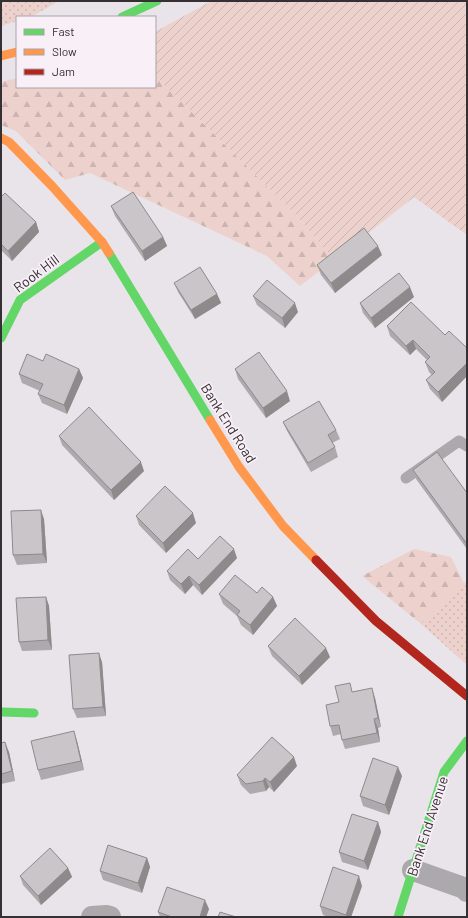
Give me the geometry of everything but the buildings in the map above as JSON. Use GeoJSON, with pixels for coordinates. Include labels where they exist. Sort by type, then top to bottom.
{"type":"FeatureCollection","features":[{"type":"Feature","properties":{"kind":"street"},"geometry":{"type":"LineString","coordinates":[[124,16],[157,1]]}},
{"type":"Feature","properties":{"kind":"street"},"geometry":{"type":"LineString","coordinates":[[1,56],[16,52]]}},
{"type":"Feature","properties":{"kind":"street","name":"Bank End Road"},"geometry":{"type":"LineString","coordinates":[[1,138],[9,142],[52,186],[102,242],[239,467],[283,526],[376,621],[467,696]]}},
{"type":"Feature","properties":{"kind":"street","name":"Rook Hill"},"geometry":{"type":"LineString","coordinates":[[1,338],[20,300],[102,242]]}},
{"type":"Feature","properties":{"kind":"street"},"geometry":{"type":"LineString","coordinates":[[1,712],[34,712]]}},
{"type":"Feature","properties":{"kind":"street","name":"Bank End Avenue"},"geometry":{"type":"LineString","coordinates":[[398,917],[444,772],[467,741]]}},
{"type":"Feature","properties":{"kind":"street"},"geometry":{"type":"LineString","coordinates":[[413,870],[464,888],[467,891]]}},
{"type":"Feature","properties":{"kind":"street"},"geometry":{"type":"LineString","coordinates":[[92,917],[110,917]]}},
{"type":"Feature","properties":{"kind":"lane"},"geometry":{"type":"LineString","coordinates":[[406,478],[458,441],[467,446]]}},
{"type":"Feature","properties":{"kind":"green space"},"geometry":{"type":"Polygon","coordinates":[[[1,1],[59,1],[33,16],[16,16],[16,21],[1,26],[1,1]]]}},
{"type":"Feature","properties":{"kind":"green space"},"geometry":{"type":"Polygon","coordinates":[[[211,1],[467,1],[467,235],[414,197],[334,260],[296,215],[156,77],[156,31],[211,1]]]}},
{"type":"Feature","properties":{"kind":"green space"},"geometry":{"type":"Polygon","coordinates":[[[156,77],[296,215],[334,260],[300,286],[267,256],[90,173],[65,180],[16,131],[1,125],[1,82],[16,78],[16,88],[156,88],[156,77]]]}},
{"type":"Feature","properties":{"kind":"green space"},"geometry":{"type":"Polygon","coordinates":[[[414,549],[451,557],[464,583],[421,624],[362,576],[414,549]]]}},
{"type":"Feature","properties":{"kind":"green space"},"geometry":{"type":"Polygon","coordinates":[[[467,580],[467,665],[421,624],[467,580]]]}},
{"type":"Feature","properties":{"kind":"traffic: fast"},"geometry":{"type":"LineString","coordinates":[[124,16],[157,1]]}},
{"type":"Feature","properties":{"kind":"traffic: fast"},"geometry":{"type":"LineString","coordinates":[[1,338],[20,300],[102,242]]}},
{"type":"Feature","properties":{"kind":"traffic: fast"},"geometry":{"type":"LineString","coordinates":[[109,253],[210,420]]}},
{"type":"Feature","properties":{"kind":"traffic: fast"},"geometry":{"type":"LineString","coordinates":[[1,712],[34,713]]}},
{"type":"Feature","properties":{"kind":"traffic: fast"},"geometry":{"type":"LineString","coordinates":[[398,917],[444,772],[467,741]]}},
{"type":"Feature","properties":{"kind":"traffic: slow"},"geometry":{"type":"LineString","coordinates":[[1,56],[16,52]]}},
{"type":"Feature","properties":{"kind":"traffic: slow"},"geometry":{"type":"LineString","coordinates":[[1,138],[9,142],[52,186],[102,242],[109,253]]}},
{"type":"Feature","properties":{"kind":"traffic: slow"},"geometry":{"type":"LineString","coordinates":[[210,420],[239,467],[283,526],[316,560]]}},
{"type":"Feature","properties":{"kind":"traffic: jam"},"geometry":{"type":"LineString","coordinates":[[316,560],[376,621],[467,696]]}}]}
